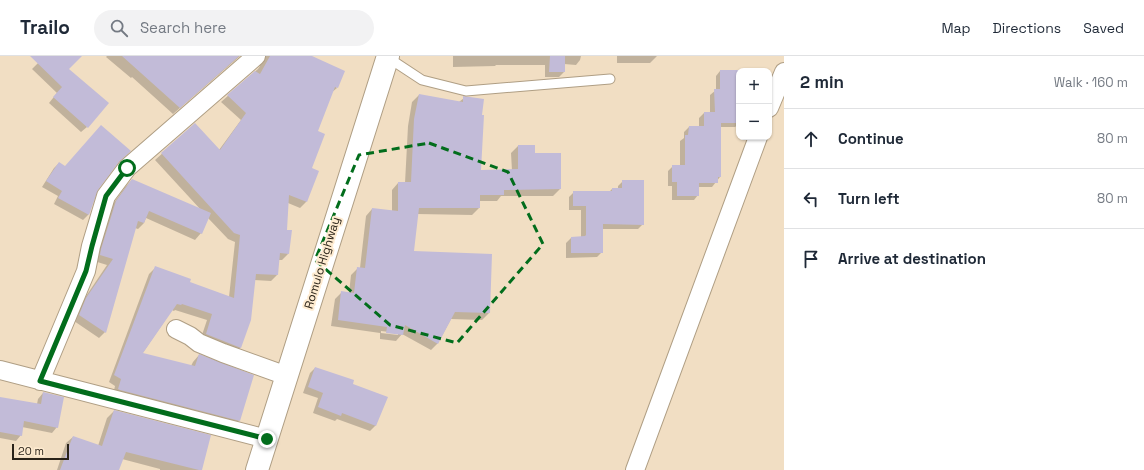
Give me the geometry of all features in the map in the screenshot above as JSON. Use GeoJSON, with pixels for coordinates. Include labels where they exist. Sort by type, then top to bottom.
{"type":"FeatureCollection","features":[{"type":"Feature","properties":{"kind":"highway","name":"Romulo Highway"},"geometry":{"type":"LineString","coordinates":[[257,470],[388,57]]}},
{"type":"Feature","properties":{"kind":"street"},"geometry":{"type":"LineString","coordinates":[[40,381],[86,271],[106,196],[127,168],[256,56]]}},
{"type":"Feature","properties":{"kind":"street"},"geometry":{"type":"LineString","coordinates":[[771,104],[784,72]]}},
{"type":"Feature","properties":{"kind":"street"},"geometry":{"type":"LineString","coordinates":[[635,470],[757,140]]}},
{"type":"Feature","properties":{"kind":"street"},"geometry":{"type":"LineString","coordinates":[[176,329],[190,336],[199,343],[287,376]]}},
{"type":"Feature","properties":{"kind":"street"},"geometry":{"type":"LineString","coordinates":[[0,370],[267,439]]}},
{"type":"Feature","properties":{"kind":"lane"},"geometry":{"type":"LineString","coordinates":[[388,57],[422,80],[466,91],[610,79]]}},
{"type":"Feature","properties":{"kind":"highlighted area"},"geometry":{"type":"Polygon","coordinates":[[[429,143],[508,172],[543,244],[457,343],[390,325],[315,260],[359,155],[429,143]]]}},
{"type":"Feature","properties":{"kind":"building"},"geometry":{"type":"Polygon","coordinates":[[[30,56],[82,56],[69,69],[109,103],[88,128],[53,97],[62,87],[30,56]]]}},
{"type":"Feature","properties":{"kind":"building"},"geometry":{"type":"Polygon","coordinates":[[[122,56],[239,56],[180,108],[122,56]]]}},
{"type":"Feature","properties":{"kind":"building"},"geometry":{"type":"Polygon","coordinates":[[[270,56],[312,56],[345,71],[338,88],[335,87],[318,131],[325,134],[312,168],[319,171],[307,202],[289,195],[287,230],[292,230],[289,254],[280,253],[278,275],[256,274],[251,320],[241,348],[206,334],[212,314],[182,304],[177,304],[143,353],[195,366],[199,354],[254,375],[240,421],[120,390],[118,389],[121,379],[114,375],[155,266],[191,279],[190,282],[234,298],[240,235],[234,233],[161,153],[195,123],[220,150],[246,113],[227,95],[255,71],[260,74],[270,56]]]}},
{"type":"Feature","properties":{"kind":"building"},"geometry":{"type":"Polygon","coordinates":[[[550,56],[565,56],[565,72],[549,72],[550,56]]]}},
{"type":"Feature","properties":{"kind":"building"},"geometry":{"type":"Polygon","coordinates":[[[720,70],[736,70],[736,123],[721,123],[721,177],[718,177],[718,183],[699,183],[699,196],[677,196],[677,182],[672,182],[672,165],[685,165],[685,135],[688,135],[689,126],[704,126],[704,112],[715,112],[714,89],[720,89],[720,70]]]}},
{"type":"Feature","properties":{"kind":"building"},"geometry":{"type":"Polygon","coordinates":[[[419,94],[463,102],[463,96],[484,99],[482,115],[484,115],[481,170],[518,169],[518,145],[535,145],[535,153],[561,153],[561,189],[504,190],[504,195],[480,195],[480,208],[419,208],[414,251],[492,254],[490,313],[455,312],[438,344],[405,325],[403,335],[386,333],[387,327],[338,320],[341,291],[354,293],[357,267],[365,268],[372,208],[398,211],[398,182],[411,182],[414,119],[419,94]]]}},
{"type":"Feature","properties":{"kind":"building"},"geometry":{"type":"Polygon","coordinates":[[[101,125],[131,151],[119,162],[98,190],[89,215],[58,198],[62,191],[46,181],[59,162],[65,166],[101,125]]]}},
{"type":"Feature","properties":{"kind":"building"},"geometry":{"type":"Polygon","coordinates":[[[132,179],[211,213],[202,234],[149,211],[144,223],[138,221],[106,333],[79,315],[86,298],[113,259],[100,255],[101,249],[116,201],[132,179]]]}},
{"type":"Feature","properties":{"kind":"building"},"geometry":{"type":"Polygon","coordinates":[[[622,180],[644,180],[644,225],[603,224],[603,253],[571,253],[571,237],[586,235],[586,206],[573,206],[573,191],[612,191],[612,188],[622,188],[622,180]]]}},
{"type":"Feature","properties":{"kind":"building"},"geometry":{"type":"Polygon","coordinates":[[[315,367],[354,380],[353,384],[388,397],[376,426],[342,413],[341,416],[318,407],[323,393],[308,387],[315,367]]]}},
{"type":"Feature","properties":{"kind":"building"},"geometry":{"type":"Polygon","coordinates":[[[43,392],[64,397],[58,428],[24,421],[22,436],[0,432],[0,397],[41,404],[43,392]]]}},
{"type":"Feature","properties":{"kind":"building"},"geometry":{"type":"Polygon","coordinates":[[[114,410],[211,435],[202,470],[126,452],[119,470],[60,470],[73,436],[102,446],[114,410]]]}},
{"type":"Feature","properties":{"kind":"route"},"geometry":{"type":"LineString","coordinates":[[127,168],[106,196],[86,271],[40,381],[267,439]]}}]}
